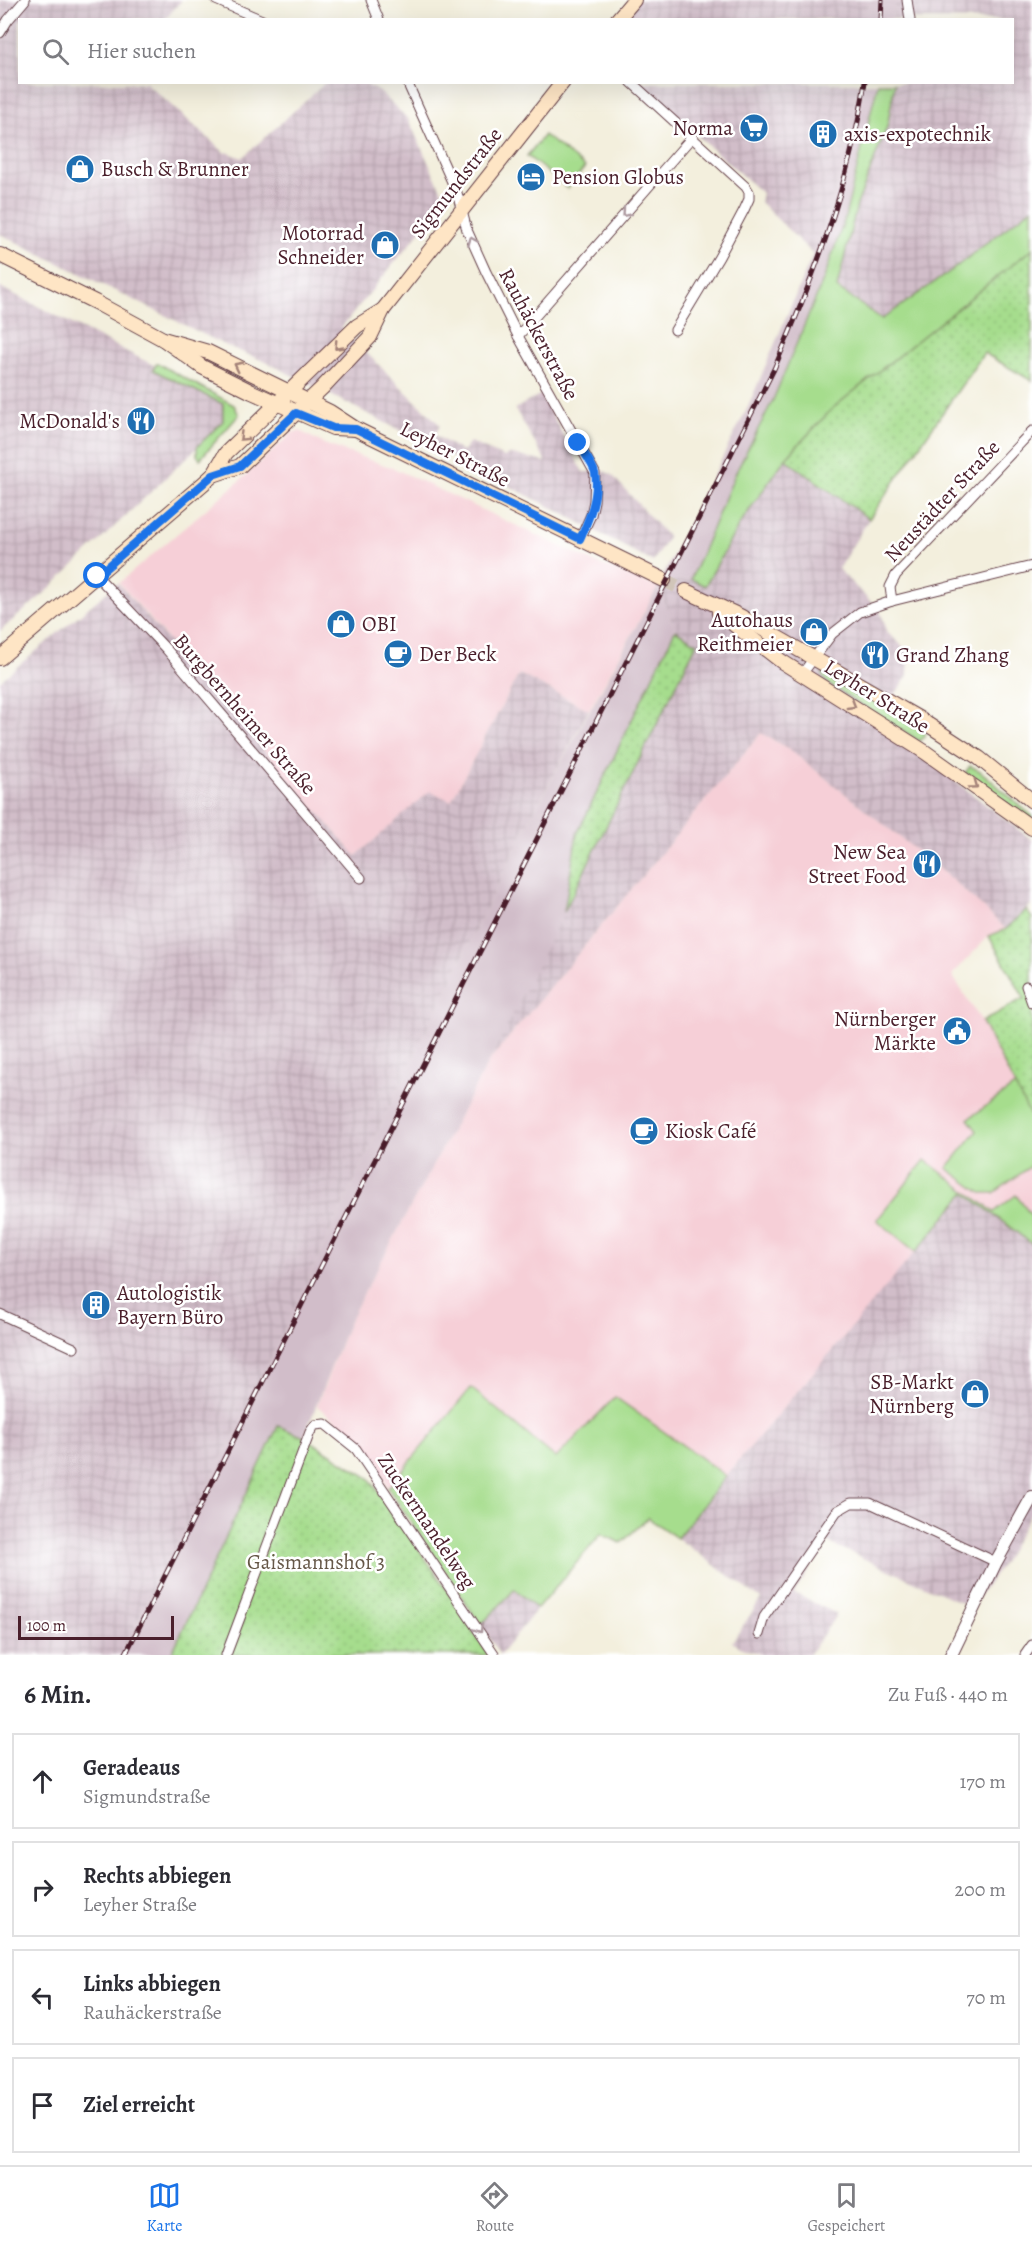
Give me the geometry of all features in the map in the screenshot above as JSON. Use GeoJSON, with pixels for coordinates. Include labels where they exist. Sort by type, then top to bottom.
{"type":"FeatureCollection","features":[{"type":"Feature","properties":{"kind":"main road"},"geometry":{"type":"LineString","coordinates":[[618,18],[634,0]]}},
{"type":"Feature","properties":{"kind":"main road","name":"Sigmundstraße"},"geometry":{"type":"LineString","coordinates":[[213,475],[240,466],[296,413],[370,337],[383,310],[561,84]]}},
{"type":"Feature","properties":{"kind":"main road","name":"Leyher Straße"},"geometry":{"type":"LineString","coordinates":[[0,255],[85,296],[163,339],[202,367],[296,413],[333,428],[356,429]]}},
{"type":"Feature","properties":{"kind":"main road","name":"Sigmundstraße"},"geometry":{"type":"LineString","coordinates":[[0,658],[213,475],[226,453],[357,326],[383,310]]}},
{"type":"Feature","properties":{"kind":"main road","name":"Leyher Straße"},"geometry":{"type":"LineString","coordinates":[[163,339],[208,352],[339,417],[356,429],[664,580]]}},
{"type":"Feature","properties":{"kind":"main road","name":"Leyher Straße"},"geometry":{"type":"LineString","coordinates":[[686,591],[740,616],[939,731],[979,758],[1032,801]]}},
{"type":"Feature","properties":{"kind":"main road","name":"Leyher Straße"},"geometry":{"type":"LineString","coordinates":[[701,599],[765,649],[935,758],[1032,828]]}},
{"type":"Feature","properties":{"kind":"street"},"geometry":{"type":"LineString","coordinates":[[0,33],[25,0]]}},
{"type":"Feature","properties":{"kind":"street"},"geometry":{"type":"LineString","coordinates":[[216,0],[257,18]]}},
{"type":"Feature","properties":{"kind":"street"},"geometry":{"type":"LineString","coordinates":[[371,0],[379,18]]}},
{"type":"Feature","properties":{"kind":"street"},"geometry":{"type":"LineString","coordinates":[[908,0],[910,18]]}},
{"type":"Feature","properties":{"kind":"street","name":"Rauhäckerstraße"},"geometry":{"type":"LineString","coordinates":[[408,84],[452,180],[475,249],[518,336],[595,473],[592,508],[580,539]]}},
{"type":"Feature","properties":{"kind":"street"},"geometry":{"type":"LineString","coordinates":[[633,84],[749,192],[749,199],[720,257],[675,330]]}},
{"type":"Feature","properties":{"kind":"street"},"geometry":{"type":"LineString","coordinates":[[518,336],[692,138]]}},
{"type":"Feature","properties":{"kind":"street","name":"Neustädter Straße"},"geometry":{"type":"LineString","coordinates":[[892,601],[890,587],[896,575],[1032,431]]}},
{"type":"Feature","properties":{"kind":"street"},"geometry":{"type":"LineString","coordinates":[[802,674],[832,634],[860,612],[892,601],[1032,566]]}},
{"type":"Feature","properties":{"kind":"street","name":"Burgbernheimer Straße"},"geometry":{"type":"LineString","coordinates":[[97,576],[167,650],[361,878]]}},
{"type":"Feature","properties":{"kind":"street"},"geometry":{"type":"LineString","coordinates":[[1026,986],[1032,1003]]}},
{"type":"Feature","properties":{"kind":"street"},"geometry":{"type":"LineString","coordinates":[[0,1314],[74,1348]]}},
{"type":"Feature","properties":{"kind":"street","name":"Zuckermandelweg"},"geometry":{"type":"LineString","coordinates":[[226,1655],[310,1432],[315,1425],[325,1424],[356,1449],[495,1655]]}},
{"type":"Feature","properties":{"kind":"street"},"geometry":{"type":"LineString","coordinates":[[951,1655],[996,1562],[1032,1497]]}},
{"type":"Feature","properties":{"kind":"street"},"geometry":{"type":"LineString","coordinates":[[759,1634],[764,1617],[817,1538],[837,1511],[851,1503],[870,1503],[996,1562]]}},
{"type":"Feature","properties":{"kind":"street"},"geometry":{"type":"LineString","coordinates":[[1025,1655],[1032,1645]]}},
{"type":"Feature","properties":{"kind":"shaded area"},"geometry":{"type":"Polygon","coordinates":[[[0,0],[182,0],[166,18],[18,18],[18,84],[147,84],[225,153],[242,158],[324,84],[366,84],[380,92],[408,119],[446,200],[341,328],[440,425],[435,435],[462,452],[470,442],[504,457],[509,454],[546,462],[515,409],[541,394],[583,472],[604,471],[612,475],[668,537],[653,562],[568,516],[268,363],[225,345],[0,234],[0,0]]]}},
{"type":"Feature","properties":{"kind":"shaded area"},"geometry":{"type":"Polygon","coordinates":[[[637,0],[869,0],[867,18],[623,18],[637,0]]]}},
{"type":"Feature","properties":{"kind":"shaded area"},"geometry":{"type":"Polygon","coordinates":[[[869,0],[896,0],[893,18],[867,18],[869,0]]]}},
{"type":"Feature","properties":{"kind":"shaded area"},"geometry":{"type":"Polygon","coordinates":[[[896,0],[1032,0],[1032,208],[952,270],[882,319],[837,287],[857,205],[887,127],[895,84],[1014,84],[1014,18],[893,18],[896,0]]]}},
{"type":"Feature","properties":{"kind":"shaded area"},"geometry":{"type":"Polygon","coordinates":[[[639,84],[859,84],[838,183],[813,254],[760,202],[762,193],[639,84]]]}},
{"type":"Feature","properties":{"kind":"shaded area"},"geometry":{"type":"Polygon","coordinates":[[[859,84],[878,84],[844,221],[824,278],[773,400],[736,472],[691,579],[659,583],[748,407],[813,254],[838,183],[859,84]]]}},
{"type":"Feature","properties":{"kind":"shaded area"},"geometry":{"type":"Polygon","coordinates":[[[0,287],[224,401],[224,422],[46,592],[0,631],[0,287]]]}},
{"type":"Feature","properties":{"kind":"shaded area"},"geometry":{"type":"Polygon","coordinates":[[[300,431],[324,444],[393,468],[596,563],[658,587],[589,710],[519,674],[451,801],[430,792],[356,856],[119,583],[244,477],[293,432],[300,431]]]}},
{"type":"Feature","properties":{"kind":"shaded area"},"geometry":{"type":"Polygon","coordinates":[[[785,459],[869,519],[838,569],[880,611],[888,633],[909,652],[908,676],[879,717],[955,781],[1032,840],[1032,904],[1006,929],[955,882],[902,839],[789,749],[761,733],[489,1061],[696,643],[675,630],[658,587],[659,583],[691,579],[705,585],[739,525],[785,459]]]}},
{"type":"Feature","properties":{"kind":"shaded area"},"geometry":{"type":"Polygon","coordinates":[[[118,583],[356,856],[430,791],[451,801],[519,674],[589,710],[531,817],[383,1120],[246,1411],[120,1655],[0,1655],[0,681],[118,583]]]}},
{"type":"Feature","properties":{"kind":"shaded area"},"geometry":{"type":"Polygon","coordinates":[[[658,587],[675,630],[577,834],[564,912],[489,1061],[349,1321],[304,1437],[278,1426],[171,1655],[120,1655],[246,1411],[383,1120],[531,817],[658,587]]]}},
{"type":"Feature","properties":{"kind":"shaded area"},"geometry":{"type":"Polygon","coordinates":[[[761,733],[789,749],[902,839],[955,882],[1006,929],[989,936],[952,975],[982,1022],[1016,1085],[968,1119],[977,1130],[981,1193],[993,1193],[1032,1165],[1032,1213],[994,1212],[925,1160],[877,1220],[916,1252],[726,1476],[615,1397],[556,1458],[471,1388],[388,1488],[366,1445],[317,1406],[349,1321],[489,1061],[761,733]]]}},
{"type":"Feature","properties":{"kind":"shaded area"},"geometry":{"type":"Polygon","coordinates":[[[965,1193],[1032,1244],[1032,1511],[1003,1563],[971,1607],[827,1542],[794,1593],[837,1614],[809,1655],[762,1655],[742,1648],[732,1642],[761,1599],[677,1538],[726,1476],[965,1193]]]}},
{"type":"Feature","properties":{"kind":"shaded area"},"geometry":{"type":"Polygon","coordinates":[[[516,1589],[537,1609],[500,1655],[481,1625],[516,1589]]]}},
{"type":"Feature","properties":{"kind":"green space"},"geometry":{"type":"Polygon","coordinates":[[[878,84],[895,84],[887,127],[857,205],[837,288],[882,319],[952,270],[1032,208],[1032,249],[833,408],[785,459],[739,525],[705,586],[691,579],[736,472],[773,400],[824,278],[844,221],[878,84]]]}},
{"type":"Feature","properties":{"kind":"green space"},"geometry":{"type":"Polygon","coordinates":[[[544,135],[585,167],[568,188],[527,156],[544,135]]]}},
{"type":"Feature","properties":{"kind":"green space"},"geometry":{"type":"Polygon","coordinates":[[[1032,249],[1032,381],[984,353],[869,519],[785,459],[833,408],[1032,249]]]}},
{"type":"Feature","properties":{"kind":"green space"},"geometry":{"type":"Polygon","coordinates":[[[157,363],[234,405],[239,415],[200,459],[197,455],[197,447],[223,421],[223,404],[153,370],[157,363]]]}},
{"type":"Feature","properties":{"kind":"green space"},"geometry":{"type":"Polygon","coordinates":[[[675,630],[697,643],[564,912],[577,834],[675,630]]]}},
{"type":"Feature","properties":{"kind":"green space"},"geometry":{"type":"Polygon","coordinates":[[[824,670],[916,723],[925,731],[925,737],[919,741],[828,684],[822,675],[824,670]]]}},
{"type":"Feature","properties":{"kind":"green space"},"geometry":{"type":"Polygon","coordinates":[[[970,766],[980,771],[1032,816],[1032,822],[965,773],[970,766]]]}},
{"type":"Feature","properties":{"kind":"green space"},"geometry":{"type":"Polygon","coordinates":[[[1026,910],[1032,918],[1032,1119],[982,1022],[1024,998],[989,936],[1006,929],[1026,910]]]}},
{"type":"Feature","properties":{"kind":"green space"},"geometry":{"type":"Polygon","coordinates":[[[1016,1085],[1032,1119],[1032,1165],[994,1193],[981,1193],[947,1168],[977,1131],[968,1119],[1016,1085]]]}},
{"type":"Feature","properties":{"kind":"green space"},"geometry":{"type":"Polygon","coordinates":[[[925,1160],[994,1212],[1016,1195],[1030,1214],[1032,1213],[1032,1244],[965,1193],[916,1252],[877,1220],[925,1160]]]}},
{"type":"Feature","properties":{"kind":"green space"},"geometry":{"type":"Polygon","coordinates":[[[471,1388],[556,1458],[615,1397],[726,1476],[677,1538],[648,1518],[621,1543],[601,1534],[537,1609],[515,1589],[481,1625],[388,1488],[471,1388]]]}},
{"type":"Feature","properties":{"kind":"green space","name":"Gaismannshof 3"},"geometry":{"type":"Polygon","coordinates":[[[278,1426],[304,1437],[369,1478],[437,1575],[489,1655],[171,1655],[278,1426]]]}},
{"type":"Feature","properties":{"kind":"tunnel"},"geometry":{"type":"LineString","coordinates":[[664,580],[686,591]]}},
{"type":"Feature","properties":{"kind":"railway"},"geometry":{"type":"LineString","coordinates":[[881,18],[882,0]]}},
{"type":"Feature","properties":{"kind":"railway"},"geometry":{"type":"LineString","coordinates":[[125,1655],[774,369],[829,229],[850,157],[865,84]]}},
{"type":"Feature","properties":{"kind":"place","name":"Norma"},"geometry":{"type":"Point","coordinates":[754,128]}},
{"type":"Feature","properties":{"kind":"place","name":"axis-expotechnik"},"geometry":{"type":"Point","coordinates":[823,134]}},
{"type":"Feature","properties":{"kind":"place","name":"Busch & Brunner"},"geometry":{"type":"Point","coordinates":[80,169]}},
{"type":"Feature","properties":{"kind":"place","name":"Pension Globus"},"geometry":{"type":"Point","coordinates":[531,177]}},
{"type":"Feature","properties":{"kind":"place","name":"Motorrad Schneider"},"geometry":{"type":"Point","coordinates":[385,245]}},
{"type":"Feature","properties":{"kind":"place","name":"McDonald's"},"geometry":{"type":"Point","coordinates":[141,421]}},
{"type":"Feature","properties":{"kind":"place","name":"OBI"},"geometry":{"type":"Point","coordinates":[341,624]}},
{"type":"Feature","properties":{"kind":"place","name":"Autohaus Reithmeier"},"geometry":{"type":"Point","coordinates":[814,632]}},
{"type":"Feature","properties":{"kind":"place","name":"Der Beck"},"geometry":{"type":"Point","coordinates":[398,654]}},
{"type":"Feature","properties":{"kind":"place","name":"Grand Zhang"},"geometry":{"type":"Point","coordinates":[875,655]}},
{"type":"Feature","properties":{"kind":"place","name":"New Sea Street Food"},"geometry":{"type":"Point","coordinates":[927,864]}},
{"type":"Feature","properties":{"kind":"place","name":"Nürnberger Märkte"},"geometry":{"type":"Point","coordinates":[957,1031]}},
{"type":"Feature","properties":{"kind":"place","name":"Kiosk Café"},"geometry":{"type":"Point","coordinates":[644,1131]}},
{"type":"Feature","properties":{"kind":"place","name":"Autologistik Bayern Büro"},"geometry":{"type":"Point","coordinates":[96,1305]}},
{"type":"Feature","properties":{"kind":"place","name":"SB-Markt Nürnberg"},"geometry":{"type":"Point","coordinates":[975,1394]}},
{"type":"Feature","properties":{"kind":"route"},"geometry":{"type":"LineString","coordinates":[[97,576],[213,475],[240,466],[296,413],[333,428],[356,429],[580,539],[594,501],[595,473],[578,443]]}}]}
